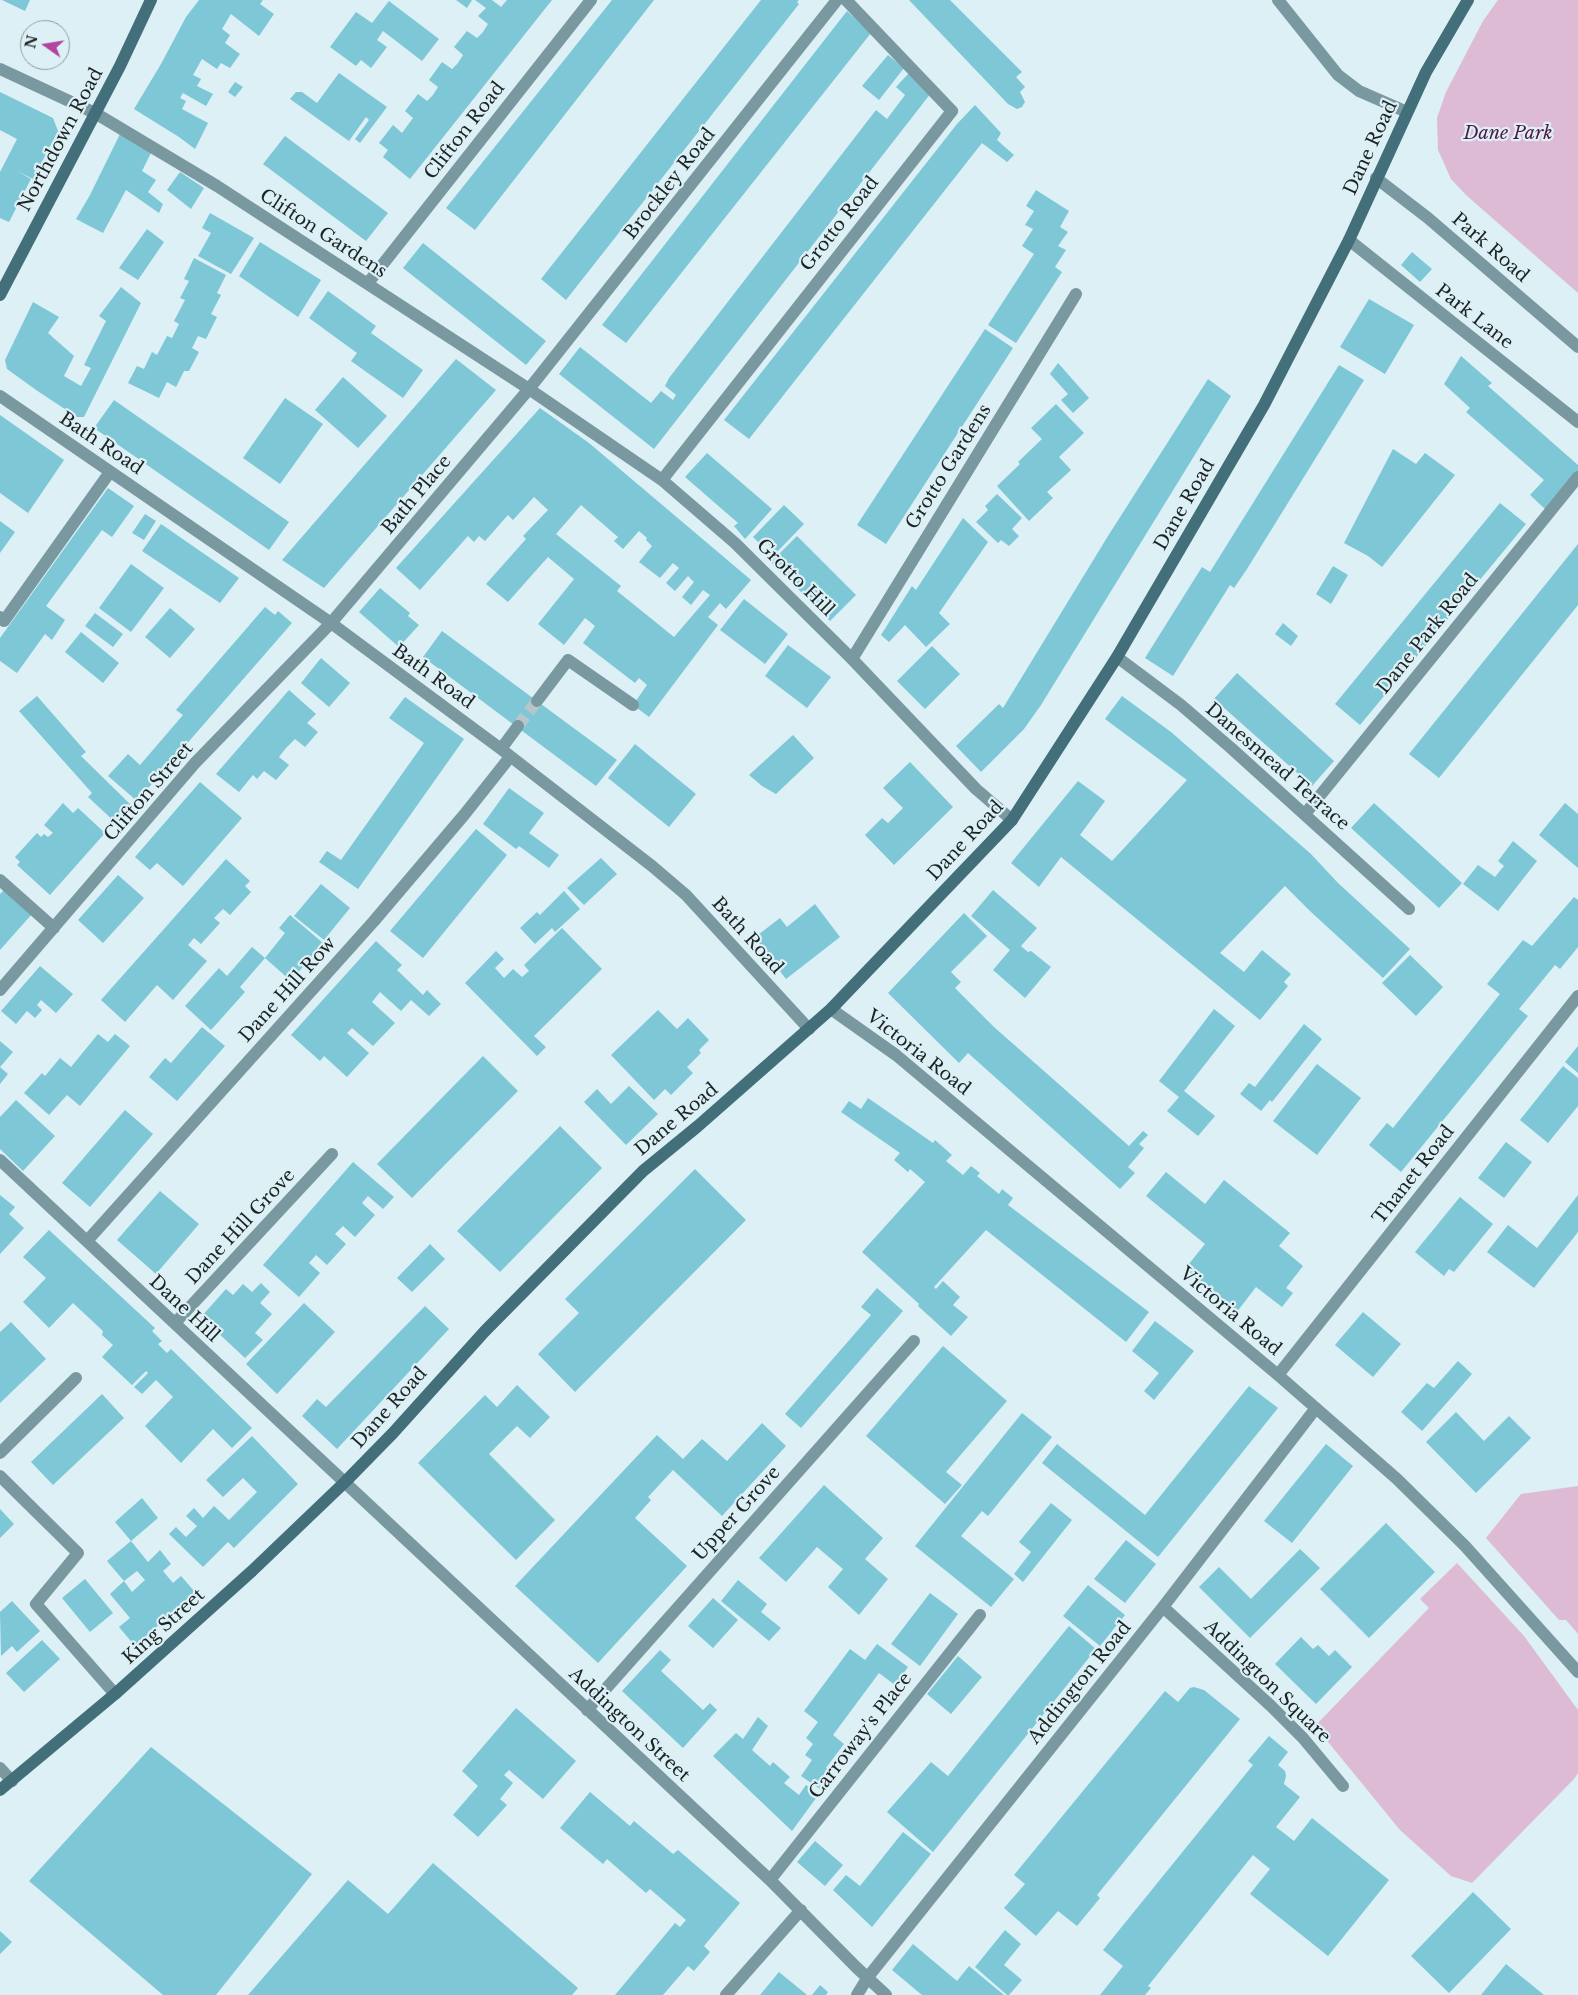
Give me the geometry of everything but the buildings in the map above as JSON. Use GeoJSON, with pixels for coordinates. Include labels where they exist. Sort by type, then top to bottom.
{"type":"FeatureCollection","features":[{"type":"Feature","properties":{"kind":"street","name":"Northdown Road"},"geometry":{"type":"LineString","coordinates":[[0,295],[120,66],[151,0]]}},
{"type":"Feature","properties":{"kind":"street","name":"Clifton Road"},"geometry":{"type":"LineString","coordinates":[[368,283],[590,0]]}},
{"type":"Feature","properties":{"kind":"street","name":"Brockley Road"},"geometry":{"type":"LineString","coordinates":[[529,389],[837,0]]}},
{"type":"Feature","properties":{"kind":"street","name":"Grotto Road"},"geometry":{"type":"LineString","coordinates":[[662,480],[952,111],[846,0]]}},
{"type":"Feature","properties":{"kind":"street"},"geometry":{"type":"LineString","coordinates":[[1278,0],[1338,75],[1360,91],[1407,112]]}},
{"type":"Feature","properties":{"kind":"street","name":"Dane Road"},"geometry":{"type":"LineString","coordinates":[[345,1482],[393,1433],[484,1331],[643,1170],[698,1126],[810,1030],[1012,820],[1117,657],[1264,405],[1349,240],[1426,72],[1468,0]]}},
{"type":"Feature","properties":{"kind":"street","name":"Clifton Gardens"},"geometry":{"type":"LineString","coordinates":[[0,69],[95,113],[218,186],[529,389]]}},
{"type":"Feature","properties":{"kind":"street","name":"Park Road"},"geometry":{"type":"LineString","coordinates":[[1376,178],[1428,218],[1578,347]]}},
{"type":"Feature","properties":{"kind":"street","name":"Park Lane"},"geometry":{"type":"LineString","coordinates":[[1349,240],[1578,422]]}},
{"type":"Feature","properties":{"kind":"street","name":"Grotto Gardens"},"geometry":{"type":"LineString","coordinates":[[852,659],[1076,294]]}},
{"type":"Feature","properties":{"kind":"street","name":"Grotto Hill"},"geometry":{"type":"LineString","coordinates":[[529,389],[662,480],[735,543],[852,659],[976,789],[1012,820]]}},
{"type":"Feature","properties":{"kind":"street","name":"Bath Place"},"geometry":{"type":"LineString","coordinates":[[331,624],[529,389]]}},
{"type":"Feature","properties":{"kind":"street","name":"Bath Road"},"geometry":{"type":"LineString","coordinates":[[0,396],[331,624],[505,753],[652,866],[686,895],[810,1030]]}},
{"type":"Feature","properties":{"kind":"street"},"geometry":{"type":"LineString","coordinates":[[0,617],[4,621],[110,472]]}},
{"type":"Feature","properties":{"kind":"street","name":"Dane Park Road"},"geometry":{"type":"LineString","coordinates":[[1306,814],[1578,477]]}},
{"type":"Feature","properties":{"kind":"street","name":"Clifton Street"},"geometry":{"type":"LineString","coordinates":[[0,990],[196,764],[331,624]]}},
{"type":"Feature","properties":{"kind":"street","name":"Danesmead Terrace"},"geometry":{"type":"LineString","coordinates":[[1117,657],[1181,705],[1306,814],[1409,909]]}},
{"type":"Feature","properties":{"kind":"street"},"geometry":{"type":"LineString","coordinates":[[537,701],[568,660],[633,705]]}},
{"type":"Feature","properties":{"kind":"street","name":"Dane Hill Row"},"geometry":{"type":"LineString","coordinates":[[87,1241],[374,920],[464,815],[505,753],[518,726]]}},
{"type":"Feature","properties":{"kind":"street"},"geometry":{"type":"LineString","coordinates":[[0,880],[54,928]]}},
{"type":"Feature","properties":{"kind":"street","name":"Thanet Road"},"geometry":{"type":"LineString","coordinates":[[1278,1375],[1578,996]]}},
{"type":"Feature","properties":{"kind":"street","name":"Victoria Road"},"geometry":{"type":"LineString","coordinates":[[831,1009],[896,1055],[1278,1375],[1397,1479],[1465,1546],[1578,1672]]}},
{"type":"Feature","properties":{"kind":"street","name":"Dane Hill Grove"},"geometry":{"type":"LineString","coordinates":[[175,1323],[332,1154]]}},
{"type":"Feature","properties":{"kind":"street","name":"Dane Hill"},"geometry":{"type":"LineString","coordinates":[[0,1160],[345,1482]]}},
{"type":"Feature","properties":{"kind":"street","name":"Upper Grove"},"geometry":{"type":"LineString","coordinates":[[587,1710],[914,1341]]}},
{"type":"Feature","properties":{"kind":"street"},"geometry":{"type":"LineString","coordinates":[[0,1452],[76,1378]]}},
{"type":"Feature","properties":{"kind":"street","name":"Addington Road"},"geometry":{"type":"LineString","coordinates":[[857,1995],[868,1977],[1163,1607],[1316,1408]]}},
{"type":"Feature","properties":{"kind":"street"},"geometry":{"type":"LineString","coordinates":[[0,1476],[78,1553],[36,1604],[115,1694]]}},
{"type":"Feature","properties":{"kind":"street","name":"King Street"},"geometry":{"type":"LineString","coordinates":[[0,1790],[115,1694],[252,1570],[345,1482]]}},
{"type":"Feature","properties":{"kind":"street","name":"Addington Street"},"geometry":{"type":"LineString","coordinates":[[345,1482],[770,1880],[886,1995]]}},
{"type":"Feature","properties":{"kind":"street","name":"Addington Square"},"geometry":{"type":"LineString","coordinates":[[1163,1607],[1271,1706],[1303,1738],[1343,1786]]}},
{"type":"Feature","properties":{"kind":"street","name":"Carroway's Place"},"geometry":{"type":"LineString","coordinates":[[770,1880],[980,1614]]}},
{"type":"Feature","properties":{"kind":"street"},"geometry":{"type":"LineString","coordinates":[[0,1768],[12,1781]]}},
{"type":"Feature","properties":{"kind":"street"},"geometry":{"type":"LineString","coordinates":[[726,1995],[801,1910]]}},
{"type":"Feature","properties":{"kind":"green space","name":"Dane Park"},"geometry":{"type":"Polygon","coordinates":[[[1498,0],[1578,0],[1578,293],[1466,195],[1451,179],[1438,150],[1437,118],[1446,92],[1483,21],[1498,0]]]}},
{"type":"Feature","properties":{"kind":"green space"},"geometry":{"type":"Polygon","coordinates":[[[1578,1486],[1578,1634],[1566,1620],[1559,1620],[1486,1538],[1521,1494],[1578,1486]]]}},
{"type":"Feature","properties":{"kind":"green space"},"geometry":{"type":"Polygon","coordinates":[[[1457,1563],[1524,1636],[1578,1710],[1578,1773],[1472,1883],[1451,1876],[1400,1830],[1315,1726],[1429,1608],[1420,1599],[1457,1563]]]}},
{"type":"Feature","properties":{"kind":"tunnel"},"geometry":{"type":"LineString","coordinates":[[518,726],[537,701]]}}]}
